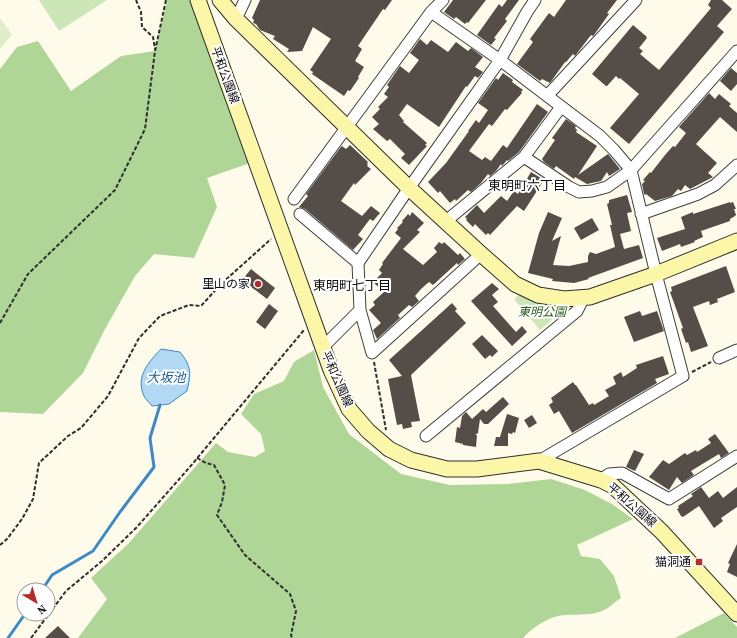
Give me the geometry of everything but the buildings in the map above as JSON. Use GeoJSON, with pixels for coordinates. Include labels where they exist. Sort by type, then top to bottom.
{"type":"FeatureCollection","features":[{"type":"Feature","properties":{"kind":"street","name":"平和公園線"},"geometry":{"type":"LineString","coordinates":[[198,0],[331,370],[349,409],[368,431],[389,449],[411,460],[447,468],[477,469],[539,461],[601,480],[614,486],[662,532],[737,614]]}},
{"type":"Feature","properties":{"kind":"street"},"geometry":{"type":"LineString","coordinates":[[220,0],[236,19],[409,188],[516,284],[538,295],[564,299],[590,297],[656,274],[737,241]]}},
{"type":"Feature","properties":{"kind":"street"},"geometry":{"type":"LineString","coordinates":[[236,19],[245,0]]}},
{"type":"Feature","properties":{"kind":"street"},"geometry":{"type":"LineString","coordinates":[[294,199],[431,12],[443,0]]}},
{"type":"Feature","properties":{"kind":"street"},"geometry":{"type":"LineString","coordinates":[[481,254],[372,353],[360,310],[358,263],[500,60],[535,0]]}},
{"type":"Feature","properties":{"kind":"street"},"geometry":{"type":"LineString","coordinates":[[547,96],[636,0]]}},
{"type":"Feature","properties":{"kind":"street"},"geometry":{"type":"LineString","coordinates":[[431,12],[500,60],[600,136],[631,170],[656,274],[683,376],[539,461]]}},
{"type":"Feature","properties":{"kind":"street"},"geometry":{"type":"LineString","coordinates":[[524,157],[578,192],[592,191],[607,187],[631,170],[737,51]]}},
{"type":"Feature","properties":{"kind":"street"},"geometry":{"type":"LineString","coordinates":[[446,221],[524,157],[561,107]]}},
{"type":"Feature","properties":{"kind":"street"},"geometry":{"type":"LineString","coordinates":[[641,214],[698,194],[715,185],[737,165]]}},
{"type":"Feature","properties":{"kind":"street"},"geometry":{"type":"LineString","coordinates":[[300,214],[358,263]]}},
{"type":"Feature","properties":{"kind":"street"},"geometry":{"type":"LineString","coordinates":[[426,436],[577,312],[584,297]]}},
{"type":"Feature","properties":{"kind":"street"},"geometry":{"type":"LineString","coordinates":[[323,347],[360,310]]}},
{"type":"Feature","properties":{"kind":"street"},"geometry":{"type":"LineString","coordinates":[[719,358],[737,350]]}},
{"type":"Feature","properties":{"kind":"street"},"geometry":{"type":"LineString","coordinates":[[601,480],[610,474],[622,474],[669,499],[737,456]]}},
{"type":"Feature","properties":{"kind":"path"},"geometry":{"type":"LineString","coordinates":[[136,0],[141,12],[142,27],[153,37],[155,51]]}},
{"type":"Feature","properties":{"kind":"path"},"geometry":{"type":"LineString","coordinates":[[0,323],[28,274],[115,190],[145,129],[155,51],[166,0]]}},
{"type":"Feature","properties":{"kind":"path"},"geometry":{"type":"LineString","coordinates":[[0,545],[7,539],[22,519],[33,499],[39,463],[68,436],[81,428],[108,396],[139,338],[160,316],[189,305],[201,306],[220,285],[281,230]]}},
{"type":"Feature","properties":{"kind":"path"},"geometry":{"type":"LineString","coordinates":[[30,638],[66,591],[102,561],[137,527],[197,458],[313,319]]}},
{"type":"Feature","properties":{"kind":"path"},"geometry":{"type":"LineString","coordinates":[[372,353],[389,449]]}},
{"type":"Feature","properties":{"kind":"path"},"geometry":{"type":"LineString","coordinates":[[683,376],[719,358]]}},
{"type":"Feature","properties":{"kind":"path"},"geometry":{"type":"LineString","coordinates":[[197,458],[214,465],[225,485],[222,502],[217,515],[245,555],[290,594],[296,612],[291,635],[292,638]]}},
{"type":"Feature","properties":{"kind":"green space"},"geometry":{"type":"Polygon","coordinates":[[[39,0],[107,0],[59,31],[39,0]]]}},
{"type":"Feature","properties":{"kind":"green space"},"geometry":{"type":"Polygon","coordinates":[[[167,0],[197,0],[253,162],[207,178],[217,207],[194,258],[154,254],[135,276],[105,329],[83,373],[43,414],[0,412],[0,69],[17,47],[38,41],[71,91],[121,56],[155,51],[167,0]]]}},
{"type":"Feature","properties":{"kind":"green space"},"geometry":{"type":"Polygon","coordinates":[[[0,18],[12,35],[0,49],[0,18]]]}},
{"type":"Feature","properties":{"kind":"green space","name":"東明公園"},"geometry":{"type":"Polygon","coordinates":[[[522,292],[566,308],[540,330],[514,299],[522,292]]]}},
{"type":"Feature","properties":{"kind":"green space"},"geometry":{"type":"Polygon","coordinates":[[[314,350],[323,387],[349,434],[401,474],[450,485],[508,484],[551,479],[585,490],[612,504],[633,519],[577,545],[581,556],[600,559],[614,576],[621,598],[606,609],[597,613],[560,616],[548,619],[523,638],[78,638],[107,599],[91,578],[129,543],[216,443],[228,452],[255,457],[265,451],[261,434],[241,414],[254,394],[284,381],[294,362],[314,350]]]}},
{"type":"Feature","properties":{"kind":"green space"},"geometry":{"type":"Polygon","coordinates":[[[724,613],[737,627],[737,638],[675,638],[724,613]]]}},
{"type":"Feature","properties":{"kind":"water","name":"大坂池"},"geometry":{"type":"Polygon","coordinates":[[[161,349],[180,352],[189,366],[190,375],[187,391],[169,404],[152,406],[144,396],[141,382],[142,376],[148,364],[161,349]]]}},
{"type":"Feature","properties":{"kind":"waterway"},"geometry":{"type":"LineString","coordinates":[[47,582],[52,575],[93,551],[154,467],[150,438],[160,405]]}},
{"type":"Feature","properties":{"kind":"waterway"},"geometry":{"type":"LineString","coordinates":[[8,638],[19,622]]}},
{"type":"Feature","properties":{"kind":"place","name":"里山の家"},"geometry":{"type":"Point","coordinates":[258,284]}},
{"type":"Feature","properties":{"kind":"place","name":"猫洞通"},"geometry":{"type":"Point","coordinates":[699,562]}},
{"type":"Feature","properties":{"kind":"district","name":"東明町六丁目"},"geometry":{"type":"Point","coordinates":[527,185]}},
{"type":"Feature","properties":{"kind":"district","name":"東明町七丁目"},"geometry":{"type":"Point","coordinates":[352,285]}}]}
